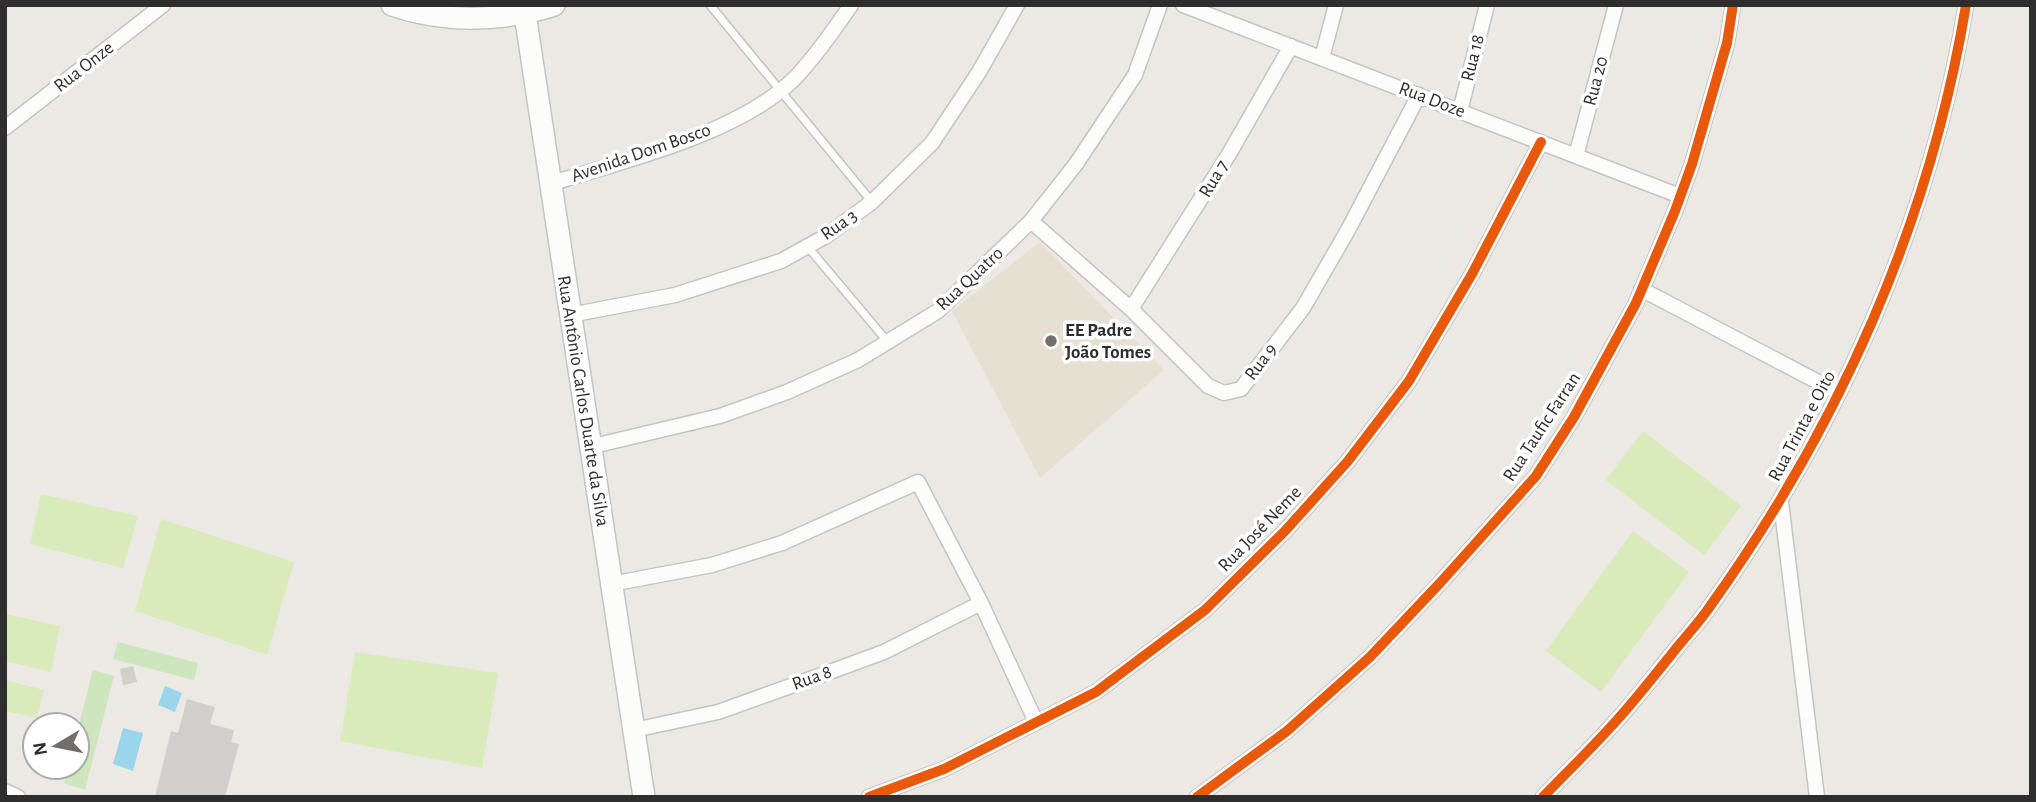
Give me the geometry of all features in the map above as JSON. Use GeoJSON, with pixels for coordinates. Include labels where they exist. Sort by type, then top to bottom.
{"type":"FeatureCollection","features":[{"type":"Feature","properties":{"kind":"street","name":"Rua Onze"},"geometry":{"type":"LineString","coordinates":[[5,128],[163,5]]}},
{"type":"Feature","properties":{"kind":"street"},"geometry":{"type":"LineString","coordinates":[[392,5],[411,12],[467,19],[554,5]]}},
{"type":"Feature","properties":{"kind":"street","name":"Avenida Dom Bosco"},"geometry":{"type":"LineString","coordinates":[[550,184],[694,138],[749,112],[794,79],[831,35],[850,5]]}},
{"type":"Feature","properties":{"kind":"street","name":"Rua 3"},"geometry":{"type":"LineString","coordinates":[[570,315],[675,295],[781,261],[826,236],[872,202],[932,143],[979,72],[1017,5]]}},
{"type":"Feature","properties":{"kind":"street","name":"Rua Quatro"},"geometry":{"type":"LineString","coordinates":[[589,447],[720,416],[787,392],[858,360],[938,311],[1031,221],[1076,164],[1135,75],[1160,5]]}},
{"type":"Feature","properties":{"kind":"street","name":"Rua Doze"},"geometry":{"type":"LineString","coordinates":[[1183,5],[1201,9],[1681,196]]}},
{"type":"Feature","properties":{"kind":"street"},"geometry":{"type":"LineString","coordinates":[[1322,58],[1336,5]]}},
{"type":"Feature","properties":{"kind":"street","name":"Rua 18"},"geometry":{"type":"LineString","coordinates":[[1460,111],[1487,5]]}},
{"type":"Feature","properties":{"kind":"street","name":"Rua 20"},"geometry":{"type":"LineString","coordinates":[[1576,156],[1616,5]]}},
{"type":"Feature","properties":{"kind":"street","name":"Rua Taufic Farran"},"geometry":{"type":"LineString","coordinates":[[1197,797],[1287,731],[1370,657],[1527,486],[1574,417],[1641,289],[1681,196],[1727,43],[1734,5]]}},
{"type":"Feature","properties":{"kind":"street","name":"Rua Trinta e Oito"},"geometry":{"type":"LineString","coordinates":[[1543,797],[1617,720],[1710,607],[1781,502],[1855,364],[1894,268],[1931,165],[1955,70],[1966,5]]}},
{"type":"Feature","properties":{"kind":"street","name":"Rua Antônio Carlos Duarte da Silva"},"geometry":{"type":"LineString","coordinates":[[524,10],[644,797]]}},
{"type":"Feature","properties":{"kind":"street","name":"Rua 7"},"geometry":{"type":"LineString","coordinates":[[1132,309],[1229,154],[1291,46]]}},
{"type":"Feature","properties":{"kind":"street","name":"Rua 9"},"geometry":{"type":"LineString","coordinates":[[1031,221],[1132,309],[1208,386],[1224,393],[1241,389],[1303,308],[1349,230],[1419,95]]}},
{"type":"Feature","properties":{"kind":"street","name":"Rua José Neme"},"geometry":{"type":"LineString","coordinates":[[869,797],[944,769],[1096,692],[1205,610],[1285,531],[1348,461],[1409,381],[1472,274],[1541,142]]}},
{"type":"Feature","properties":{"kind":"street"},"geometry":{"type":"LineString","coordinates":[[1641,289],[1839,393]]}},
{"type":"Feature","properties":{"kind":"street"},"geometry":{"type":"LineString","coordinates":[[611,584],[712,565],[782,542],[918,482],[981,603],[1036,722]]}},
{"type":"Feature","properties":{"kind":"street"},"geometry":{"type":"LineString","coordinates":[[1781,502],[1817,797]]}},
{"type":"Feature","properties":{"kind":"street","name":"Rua 8"},"geometry":{"type":"LineString","coordinates":[[634,730],[718,712],[816,677],[884,652],[981,603]]}},
{"type":"Feature","properties":{"kind":"street"},"geometry":{"type":"LineString","coordinates":[[5,791],[18,797]]}},
{"type":"Feature","properties":{"kind":"lane"},"geometry":{"type":"LineString","coordinates":[[710,5],[872,202]]}},
{"type":"Feature","properties":{"kind":"lane"},"geometry":{"type":"LineString","coordinates":[[807,247],[888,342]]}},
{"type":"Feature","properties":{"kind":"shaded area","name":"EE Padre João Tomes"},"geometry":{"type":"Polygon","coordinates":[[[1040,242],[1164,370],[1040,478],[952,311],[1040,242]]]}},
{"type":"Feature","properties":{"kind":"green space"},"geometry":{"type":"Polygon","coordinates":[[[1643,431],[1741,506],[1704,555],[1606,480],[1643,431]]]}},
{"type":"Feature","properties":{"kind":"green space"},"geometry":{"type":"Polygon","coordinates":[[[41,494],[138,516],[123,568],[30,544],[41,494]]]}},
{"type":"Feature","properties":{"kind":"green space"},"geometry":{"type":"Polygon","coordinates":[[[161,519],[294,562],[267,655],[135,611],[161,519]]]}},
{"type":"Feature","properties":{"kind":"green space"},"geometry":{"type":"Polygon","coordinates":[[[1633,531],[1689,572],[1601,692],[1546,651],[1633,531]]]}},
{"type":"Feature","properties":{"kind":"green space"},"geometry":{"type":"Polygon","coordinates":[[[5,614],[60,626],[51,672],[5,661],[5,614]]]}},
{"type":"Feature","properties":{"kind":"green space"},"geometry":{"type":"Polygon","coordinates":[[[118,642],[198,663],[194,680],[113,659],[118,642]]]}},
{"type":"Feature","properties":{"kind":"green space"},"geometry":{"type":"Polygon","coordinates":[[[355,652],[498,673],[482,768],[340,741],[355,652]]]}},
{"type":"Feature","properties":{"kind":"green space"},"geometry":{"type":"Polygon","coordinates":[[[93,670],[114,676],[91,766],[91,711],[83,711],[93,670]]]}},
{"type":"Feature","properties":{"kind":"green space"},"geometry":{"type":"Polygon","coordinates":[[[5,680],[44,690],[39,711],[21,711],[21,714],[5,711],[5,680]]]}},
{"type":"Feature","properties":{"kind":"green space"},"geometry":{"type":"Polygon","coordinates":[[[65,781],[87,781],[85,790],[65,781]]]}},
{"type":"Feature","properties":{"kind":"water"},"geometry":{"type":"Polygon","coordinates":[[[165,686],[182,693],[175,712],[158,705],[165,686]]]}},
{"type":"Feature","properties":{"kind":"water"},"geometry":{"type":"Polygon","coordinates":[[[123,728],[143,733],[133,771],[113,764],[123,728]]]}},
{"type":"Feature","properties":{"kind":"building"},"geometry":{"type":"Polygon","coordinates":[[[133,666],[137,682],[123,685],[120,669],[133,666]]]}},
{"type":"Feature","properties":{"kind":"building"},"geometry":{"type":"Polygon","coordinates":[[[187,699],[215,707],[210,724],[234,730],[231,742],[239,744],[225,797],[155,797],[171,731],[178,733],[187,699]]]}},
{"type":"Feature","properties":{"kind":"cycle path"},"geometry":{"type":"LineString","coordinates":[[1197,797],[1287,731],[1370,657],[1536,476],[1574,417],[1636,303],[1675,211],[1692,164],[1727,43],[1733,5]]}},
{"type":"Feature","properties":{"kind":"cycle path"},"geometry":{"type":"LineString","coordinates":[[1543,797],[1624,712],[1702,618],[1757,537],[1800,466],[1873,320],[1903,243],[1929,166],[1950,86],[1966,5]]}},
{"type":"Feature","properties":{"kind":"cycle path"},"geometry":{"type":"LineString","coordinates":[[869,797],[944,769],[1096,692],[1205,610],[1285,531],[1348,461],[1409,381],[1472,274],[1541,142]]}},
{"type":"Feature","properties":{"kind":"place","name":"EE Padre João Tomes"},"geometry":{"type":"Point","coordinates":[1051,341]}}]}
